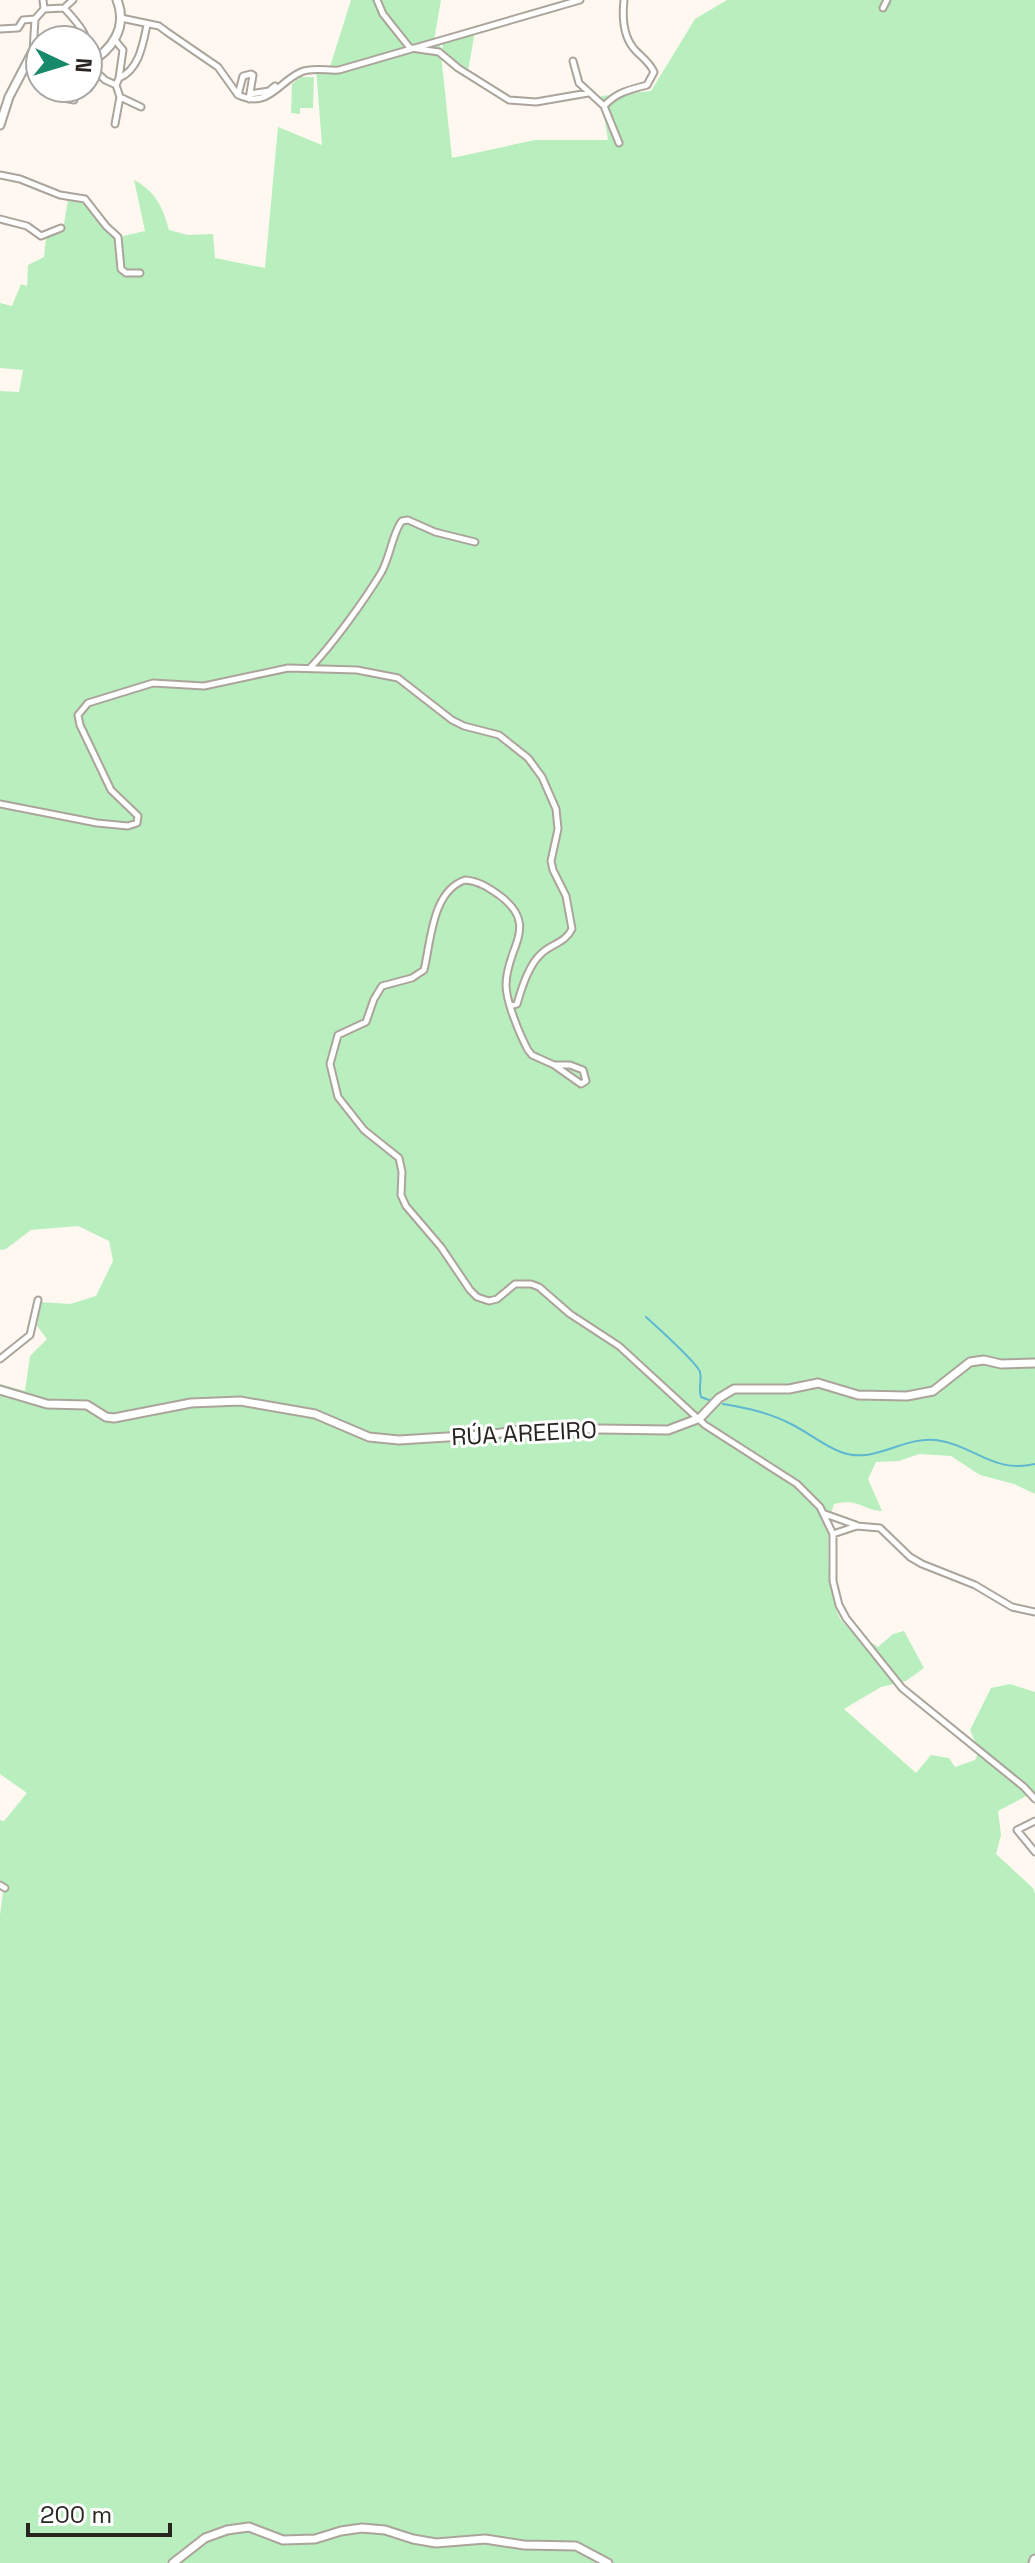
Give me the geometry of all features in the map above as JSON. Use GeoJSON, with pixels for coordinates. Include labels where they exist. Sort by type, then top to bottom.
{"type":"FeatureCollection","features":[{"type":"Feature","properties":{"kind":"street"},"geometry":{"type":"LineString","coordinates":[[43,0],[44,9]]}},
{"type":"Feature","properties":{"kind":"street"},"geometry":{"type":"LineString","coordinates":[[0,29],[18,28],[23,20],[35,19],[44,9],[64,8],[73,0]]}},
{"type":"Feature","properties":{"kind":"street"},"geometry":{"type":"LineString","coordinates":[[104,54],[115,40],[121,18],[117,0]]}},
{"type":"Feature","properties":{"kind":"street"},"geometry":{"type":"LineString","coordinates":[[377,0],[383,14],[410,48],[439,52],[458,68],[509,100],[536,102],[588,93]]}},
{"type":"Feature","properties":{"kind":"street"},"geometry":{"type":"LineString","coordinates":[[121,18],[159,26],[218,67],[238,95],[250,96],[276,92],[300,72],[339,70],[580,0]]}},
{"type":"Feature","properties":{"kind":"street"},"geometry":{"type":"LineString","coordinates":[[604,106],[613,96],[647,85],[654,72],[627,37],[624,0]]}},
{"type":"Feature","properties":{"kind":"street"},"geometry":{"type":"LineString","coordinates":[[883,8],[887,0]]}},
{"type":"Feature","properties":{"kind":"street"},"geometry":{"type":"LineString","coordinates":[[64,8],[77,24]]}},
{"type":"Feature","properties":{"kind":"street"},"geometry":{"type":"LineString","coordinates":[[35,19],[35,24]]}},
{"type":"Feature","properties":{"kind":"street"},"geometry":{"type":"LineString","coordinates":[[104,79],[117,81],[130,71],[142,48],[147,25]]}},
{"type":"Feature","properties":{"kind":"street"},"geometry":{"type":"LineString","coordinates":[[115,40],[123,50],[117,81],[120,97],[115,124]]}},
{"type":"Feature","properties":{"kind":"street"},"geometry":{"type":"LineString","coordinates":[[573,61],[577,80],[604,106],[619,143]]}},
{"type":"Feature","properties":{"kind":"street"},"geometry":{"type":"LineString","coordinates":[[0,125],[9,97],[24,71]]}},
{"type":"Feature","properties":{"kind":"street"},"geometry":{"type":"LineString","coordinates":[[238,95],[243,76],[248,74],[253,75],[250,96]]}},
{"type":"Feature","properties":{"kind":"street"},"geometry":{"type":"LineString","coordinates":[[250,96],[269,91],[275,86]]}},
{"type":"Feature","properties":{"kind":"street"},"geometry":{"type":"LineString","coordinates":[[120,97],[141,107]]}},
{"type":"Feature","properties":{"kind":"street"},"geometry":{"type":"LineString","coordinates":[[0,175],[20,179],[60,195],[85,199],[118,237],[121,269],[126,273],[140,273]]}},
{"type":"Feature","properties":{"kind":"street"},"geometry":{"type":"LineString","coordinates":[[0,219],[27,226],[41,236],[61,228]]}},
{"type":"Feature","properties":{"kind":"street"},"geometry":{"type":"LineString","coordinates":[[310,669],[381,573],[402,521],[408,520],[435,532],[475,542]]}},
{"type":"Feature","properties":{"kind":"street"},"geometry":{"type":"LineString","coordinates":[[0,804],[97,823],[137,823],[138,816],[111,790],[80,725],[78,715],[88,703],[153,683],[204,686],[288,668],[357,670],[398,678],[452,720],[505,740],[528,758],[542,777],[556,809],[558,829],[551,861],[566,896],[572,929],[563,941],[535,959],[517,1004],[511,1006]]}},
{"type":"Feature","properties":{"kind":"street"},"geometry":{"type":"LineString","coordinates":[[554,1065],[578,1067],[583,1070],[586,1081],[581,1084],[528,1050],[506,984],[520,931],[519,916],[508,902],[473,880],[458,883],[450,888],[444,898],[428,942],[424,970],[412,978],[382,986],[366,1022],[344,1031],[335,1040],[330,1064],[338,1097],[364,1130],[399,1158],[401,1195],[406,1206],[477,1297],[494,1300],[515,1284],[539,1287],[570,1314],[619,1346],[732,1443],[797,1484],[825,1514],[833,1534],[833,1581],[846,1618],[902,1688],[1035,1799]]}},
{"type":"Feature","properties":{"kind":"street"},"geometry":{"type":"LineString","coordinates":[[0,1359],[30,1335],[38,1300]]}},
{"type":"Feature","properties":{"kind":"street","name":"RÚA AREEIRO"},"geometry":{"type":"LineString","coordinates":[[0,1390],[47,1404],[87,1405],[106,1417],[114,1418],[191,1403],[240,1401],[315,1414],[369,1437],[399,1440],[495,1434],[532,1428],[668,1430],[700,1418],[719,1398],[734,1389],[789,1389],[818,1383],[858,1395],[907,1396],[933,1391],[970,1362],[1035,1363]]}},
{"type":"Feature","properties":{"kind":"street"},"geometry":{"type":"LineString","coordinates":[[825,1514],[857,1526],[880,1528],[910,1557],[922,1564],[975,1585],[1012,1607],[1035,1612]]}},
{"type":"Feature","properties":{"kind":"street"},"geometry":{"type":"LineString","coordinates":[[833,1534],[857,1526]]}},
{"type":"Feature","properties":{"kind":"street"},"geometry":{"type":"LineString","coordinates":[[1035,1821],[1017,1830],[1035,1852]]}},
{"type":"Feature","properties":{"kind":"street"},"geometry":{"type":"LineString","coordinates":[[173,2563],[205,2538],[227,2530],[249,2527],[283,2540],[315,2539],[362,2528],[385,2530],[436,2543],[485,2539],[524,2545],[576,2546],[608,2563]]}},
{"type":"Feature","properties":{"kind":"green space"},"geometry":{"type":"Polygon","coordinates":[[[351,0],[441,0],[434,41],[440,45],[452,158],[535,140],[608,140],[601,96],[651,91],[695,19],[727,0],[1035,0],[1035,1494],[1014,1484],[980,1475],[951,1456],[919,1454],[899,1461],[876,1462],[868,1479],[882,1511],[854,1503],[834,1504],[828,1546],[833,1597],[845,1625],[878,1647],[893,1634],[904,1631],[924,1668],[906,1681],[881,1687],[844,1709],[916,1773],[931,1755],[949,1758],[955,1767],[975,1760],[979,1751],[970,1730],[991,1688],[1010,1684],[1035,1692],[1035,1799],[1030,1794],[998,1811],[1001,1835],[996,1854],[1033,1888],[1035,1894],[1035,2563],[0,2563],[0,1915],[4,1884],[0,1880],[0,1820],[4,1821],[27,1793],[0,1774],[0,1384],[25,1391],[30,1356],[47,1339],[37,1326],[40,1302],[70,1304],[96,1296],[113,1261],[109,1241],[78,1226],[31,1230],[6,1249],[0,1250],[0,391],[19,392],[23,370],[0,368],[0,303],[12,306],[21,284],[27,286],[28,265],[44,257],[46,238],[63,230],[68,200],[86,204],[114,239],[122,241],[123,236],[145,231],[134,180],[157,200],[169,230],[188,235],[213,234],[215,258],[265,268],[278,127],[322,145],[316,69],[329,70],[351,0]]]}},
{"type":"Feature","properties":{"kind":"green space"},"geometry":{"type":"Polygon","coordinates":[[[473,32],[468,71],[443,50],[441,38],[473,32]]]}},
{"type":"Feature","properties":{"kind":"green space"},"geometry":{"type":"Polygon","coordinates":[[[301,77],[314,77],[313,108],[300,108],[300,114],[291,113],[292,84],[301,77]]]}},
{"type":"Feature","properties":{"kind":"waterway"},"geometry":{"type":"LineString","coordinates":[[646,1317],[697,1368],[700,1372],[701,1397],[709,1400]]}},
{"type":"Feature","properties":{"kind":"waterway"},"geometry":{"type":"LineString","coordinates":[[723,1404],[776,1417],[841,1452],[853,1455],[936,1440],[1007,1465],[1035,1464]]}}]}
